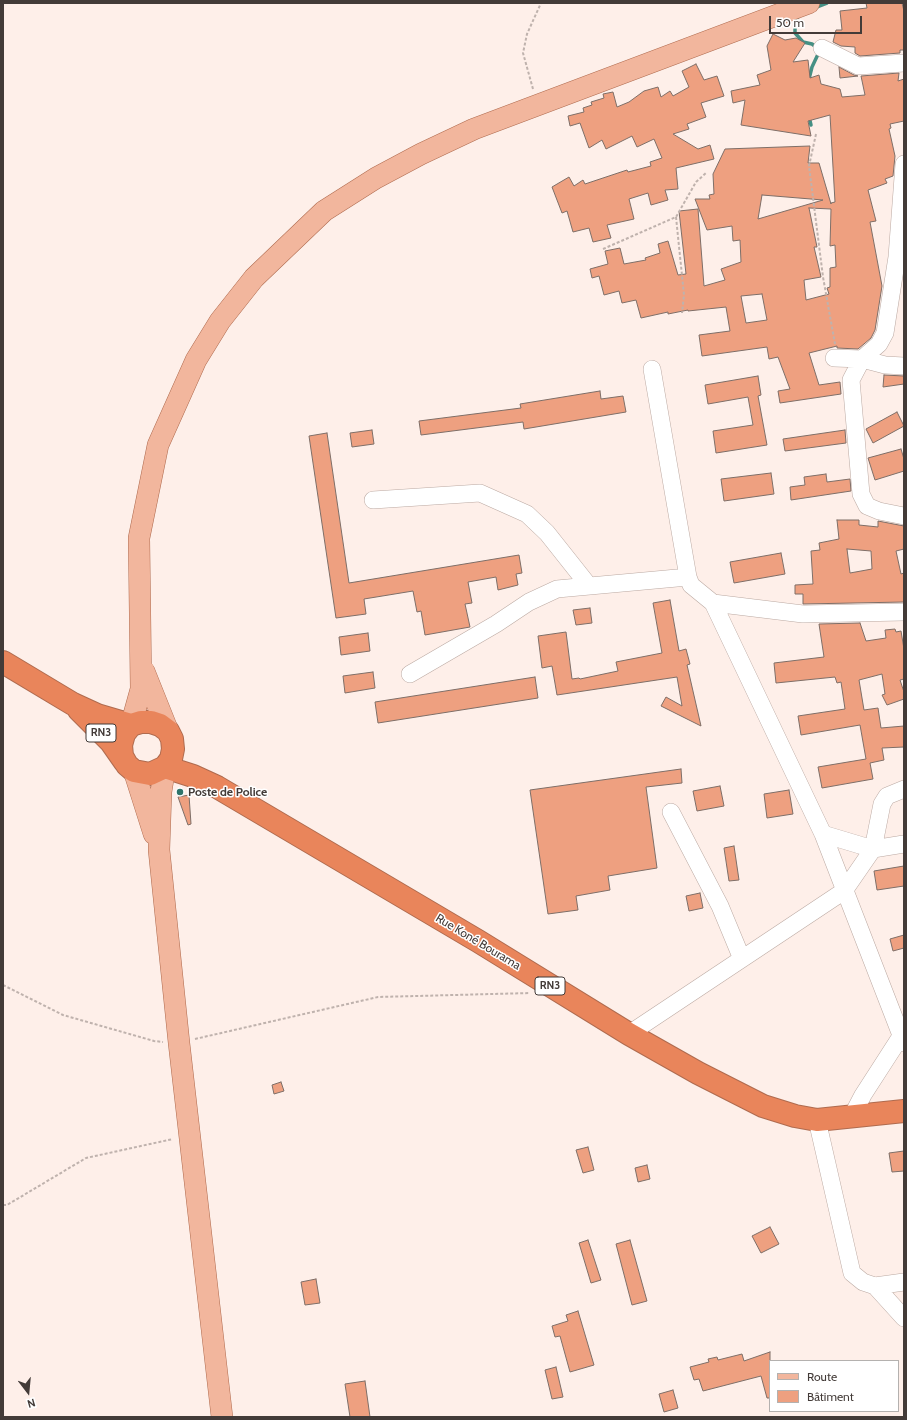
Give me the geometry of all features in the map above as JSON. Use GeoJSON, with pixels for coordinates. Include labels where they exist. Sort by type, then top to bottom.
{"type":"FeatureCollection","features":[{"type":"Feature","properties":{"kind":"highway","name":"RN3"},"geometry":{"type":"LineString","coordinates":[[3,662],[73,704],[97,715],[131,724],[150,722],[160,724],[168,731]]}},
{"type":"Feature","properties":{"kind":"highway","name":"RN3"},"geometry":{"type":"LineString","coordinates":[[73,704],[111,742],[131,768]]}},
{"type":"Feature","properties":{"kind":"highway","name":"RN3"},"geometry":{"type":"LineString","coordinates":[[131,724],[124,734],[121,745],[122,756],[131,768]]}},
{"type":"Feature","properties":{"kind":"highway"},"geometry":{"type":"LineString","coordinates":[[131,768],[150,774],[165,767],[171,759],[173,749],[172,740],[168,731]]}},
{"type":"Feature","properties":{"kind":"highway","name":"Rue Koné Bourama"},"geometry":{"type":"LineString","coordinates":[[168,731],[187,756],[217,787]]}},
{"type":"Feature","properties":{"kind":"highway","name":"Rue Koné Bourama"},"geometry":{"type":"LineString","coordinates":[[165,767],[193,776],[217,787],[629,1034],[698,1073],[763,1106],[795,1116],[817,1120],[904,1111]]}},
{"type":"Feature","properties":{"kind":"main road"},"geometry":{"type":"LineString","coordinates":[[131,724],[141,689],[140,538],[158,445],[196,360],[220,322],[254,278],[324,211],[376,178],[421,154],[474,129],[809,3]]}},
{"type":"Feature","properties":{"kind":"main road"},"geometry":{"type":"LineString","coordinates":[[142,664],[168,731]]}},
{"type":"Feature","properties":{"kind":"main road"},"geometry":{"type":"LineString","coordinates":[[165,767],[161,792],[159,850],[179,1043],[222,1417]]}},
{"type":"Feature","properties":{"kind":"main road"},"geometry":{"type":"LineString","coordinates":[[131,768],[159,850]]}},
{"type":"Feature","properties":{"kind":"street"},"geometry":{"type":"LineString","coordinates":[[822,48],[858,66],[904,63]]}},
{"type":"Feature","properties":{"kind":"street"},"geometry":{"type":"LineString","coordinates":[[904,164],[902,213],[886,333],[879,344],[862,359],[851,380],[862,494],[867,506],[879,511],[904,516]]}},
{"type":"Feature","properties":{"kind":"street"},"geometry":{"type":"LineString","coordinates":[[834,358],[862,359],[885,365],[904,366]]}},
{"type":"Feature","properties":{"kind":"street"},"geometry":{"type":"LineString","coordinates":[[652,369],[688,577],[691,585],[713,603],[822,834],[903,1040],[863,1095],[852,1116]]}},
{"type":"Feature","properties":{"kind":"street"},"geometry":{"type":"LineString","coordinates":[[373,500],[480,493],[527,514],[547,533],[589,586]]}},
{"type":"Feature","properties":{"kind":"street"},"geometry":{"type":"LineString","coordinates":[[410,674],[496,624],[529,602],[557,589],[688,577]]}},
{"type":"Feature","properties":{"kind":"street"},"geometry":{"type":"LineString","coordinates":[[713,603],[803,614],[904,612]]}},
{"type":"Feature","properties":{"kind":"street"},"geometry":{"type":"LineString","coordinates":[[629,1034],[844,891],[873,849],[882,804],[887,796],[904,789]]}},
{"type":"Feature","properties":{"kind":"street"},"geometry":{"type":"LineString","coordinates":[[671,812],[720,906],[742,959]]}},
{"type":"Feature","properties":{"kind":"street"},"geometry":{"type":"LineString","coordinates":[[822,834],[873,849],[904,844]]}},
{"type":"Feature","properties":{"kind":"street"},"geometry":{"type":"LineString","coordinates":[[817,1120],[849,1267],[858,1279],[875,1286],[904,1318]]}},
{"type":"Feature","properties":{"kind":"street"},"geometry":{"type":"LineString","coordinates":[[875,1286],[904,1282]]}},
{"type":"Feature","properties":{"kind":"path"},"geometry":{"type":"LineString","coordinates":[[538,105],[523,53],[526,34],[541,3]]}},
{"type":"Feature","properties":{"kind":"path"},"geometry":{"type":"LineString","coordinates":[[816,134],[810,166],[823,277],[835,347],[834,358]]}},
{"type":"Feature","properties":{"kind":"path"},"geometry":{"type":"LineString","coordinates":[[682,313],[684,295],[676,217],[696,182],[706,173]]}},
{"type":"Feature","properties":{"kind":"path"},"geometry":{"type":"LineString","coordinates":[[603,249],[676,217]]}},
{"type":"Feature","properties":{"kind":"path"},"geometry":{"type":"LineString","coordinates":[[3,985],[63,1016],[154,1041],[179,1043],[378,997],[521,994],[555,989]]}},
{"type":"Feature","properties":{"kind":"path"},"geometry":{"type":"LineString","coordinates":[[3,1205],[7,1205],[86,1158],[190,1135]]}},
{"type":"Feature","properties":{"kind":"building"},"geometry":{"type":"Polygon","coordinates":[[[866,3],[902,3],[904,11],[904,50],[900,50],[900,53],[860,56],[855,53],[855,47],[841,46],[833,42],[836,30],[842,30],[840,11],[867,8],[866,3]]]}},
{"type":"Feature","properties":{"kind":"building"},"geometry":{"type":"Polygon","coordinates":[[[773,34],[785,40],[796,38],[805,43],[793,62],[808,60],[810,78],[819,75],[821,84],[840,89],[842,97],[865,95],[861,76],[899,73],[898,81],[904,79],[904,121],[890,124],[891,128],[889,129],[895,156],[893,176],[885,179],[887,183],[868,190],[876,221],[870,222],[882,286],[875,330],[871,338],[858,349],[837,348],[837,346],[809,353],[819,385],[840,382],[841,394],[780,403],[778,391],[790,389],[778,357],[769,359],[767,347],[702,356],[699,335],[730,331],[726,307],[688,310],[668,314],[668,312],[641,318],[636,300],[622,303],[619,291],[604,295],[599,276],[592,278],[590,269],[608,264],[605,251],[620,248],[624,264],[646,260],[645,258],[660,253],[658,244],[668,241],[678,275],[686,274],[679,211],[698,209],[704,286],[725,280],[721,269],[741,262],[740,240],[733,241],[732,226],[707,230],[695,199],[710,199],[709,195],[714,194],[713,174],[725,149],[810,146],[808,163],[819,163],[831,204],[835,202],[830,115],[808,121],[811,136],[741,125],[745,100],[733,103],[731,91],[760,85],[757,75],[771,70],[767,46],[773,34]],[[762,195],[758,219],[823,200],[762,195]],[[809,208],[817,247],[814,247],[821,277],[804,280],[806,300],[829,294],[827,288],[830,287],[830,268],[836,267],[835,245],[830,246],[831,209],[809,208]],[[762,294],[741,296],[746,323],[767,320],[762,294]]]}},
{"type":"Feature","properties":{"kind":"building"},"geometry":{"type":"Polygon","coordinates":[[[696,64],[704,80],[717,76],[724,96],[701,103],[706,117],[687,124],[689,129],[673,134],[698,149],[710,145],[714,159],[676,168],[678,189],[665,190],[668,200],[651,205],[648,193],[629,199],[634,219],[607,225],[611,238],[593,242],[589,228],[573,232],[567,211],[562,213],[552,187],[569,177],[574,186],[583,180],[585,184],[627,170],[628,172],[651,166],[650,162],[662,158],[654,139],[637,147],[632,136],[606,149],[602,140],[589,148],[580,123],[570,126],[568,116],[584,112],[583,108],[592,105],[591,102],[604,98],[603,94],[613,92],[617,107],[629,102],[644,91],[658,87],[661,97],[670,91],[673,96],[689,87],[682,71],[696,64]]]}},
{"type":"Feature","properties":{"kind":"building"},"geometry":{"type":"Polygon","coordinates":[[[839,67],[854,75],[858,76],[840,78],[839,67]]]}},
{"type":"Feature","properties":{"kind":"building"},"geometry":{"type":"Polygon","coordinates":[[[884,375],[904,376],[904,384],[883,387],[884,375]]]}},
{"type":"Feature","properties":{"kind":"building"},"geometry":{"type":"Polygon","coordinates":[[[758,376],[761,395],[758,396],[767,445],[716,453],[713,431],[753,425],[748,397],[708,404],[705,385],[758,376]]]}},
{"type":"Feature","properties":{"kind":"building"},"geometry":{"type":"Polygon","coordinates":[[[600,391],[601,399],[623,396],[626,412],[524,429],[523,422],[421,435],[419,421],[521,408],[520,404],[600,391]]]}},
{"type":"Feature","properties":{"kind":"building"},"geometry":{"type":"Polygon","coordinates":[[[897,412],[904,426],[873,443],[866,429],[897,412]]]}},
{"type":"Feature","properties":{"kind":"building"},"geometry":{"type":"Polygon","coordinates":[[[372,430],[374,444],[352,447],[350,433],[372,430]]]}},
{"type":"Feature","properties":{"kind":"building"},"geometry":{"type":"Polygon","coordinates":[[[845,430],[846,443],[785,451],[783,439],[845,430]]]}},
{"type":"Feature","properties":{"kind":"building"},"geometry":{"type":"Polygon","coordinates":[[[327,433],[349,583],[519,555],[522,573],[516,574],[518,585],[498,590],[496,577],[468,582],[472,603],[465,604],[470,627],[425,635],[421,611],[417,612],[413,591],[364,599],[366,614],[336,618],[309,436],[327,433]]]}},
{"type":"Feature","properties":{"kind":"building"},"geometry":{"type":"Polygon","coordinates":[[[901,449],[904,459],[904,471],[875,480],[868,458],[901,449]]]}},
{"type":"Feature","properties":{"kind":"building"},"geometry":{"type":"Polygon","coordinates":[[[771,473],[774,494],[724,501],[721,479],[771,473]]]}},
{"type":"Feature","properties":{"kind":"building"},"geometry":{"type":"Polygon","coordinates":[[[826,474],[827,482],[850,479],[851,491],[791,500],[790,487],[805,485],[804,477],[826,474]]]}},
{"type":"Feature","properties":{"kind":"building"},"geometry":{"type":"Polygon","coordinates":[[[837,520],[859,520],[859,525],[878,527],[878,521],[904,526],[904,549],[896,551],[901,574],[904,573],[904,602],[803,604],[803,594],[795,594],[795,585],[813,584],[811,551],[820,550],[819,543],[839,539],[837,520]],[[847,549],[850,573],[872,569],[871,551],[847,549]]]}},
{"type":"Feature","properties":{"kind":"building"},"geometry":{"type":"Polygon","coordinates":[[[781,553],[785,574],[734,583],[730,562],[781,553]]]}},
{"type":"Feature","properties":{"kind":"building"},"geometry":{"type":"Polygon","coordinates":[[[670,600],[679,651],[686,649],[690,664],[687,665],[701,726],[661,706],[666,697],[682,706],[677,677],[557,695],[552,666],[542,668],[538,636],[566,632],[572,679],[580,679],[618,671],[616,662],[662,653],[653,603],[670,600]]]}},
{"type":"Feature","properties":{"kind":"building"},"geometry":{"type":"Polygon","coordinates":[[[590,608],[592,623],[576,625],[573,610],[590,608]]]}},
{"type":"Feature","properties":{"kind":"building"},"geometry":{"type":"Polygon","coordinates":[[[860,623],[866,641],[886,638],[885,630],[895,629],[896,632],[901,631],[904,649],[904,679],[900,680],[904,692],[904,699],[887,705],[882,695],[885,694],[882,674],[859,680],[864,710],[878,708],[881,728],[904,726],[904,747],[882,748],[884,760],[870,763],[873,779],[822,788],[818,767],[866,759],[860,725],[801,735],[798,716],[845,709],[841,682],[837,683],[835,677],[776,683],[774,663],[824,657],[819,624],[860,623]]]}},
{"type":"Feature","properties":{"kind":"building"},"geometry":{"type":"Polygon","coordinates":[[[368,633],[370,651],[341,655],[339,637],[368,633]]]}},
{"type":"Feature","properties":{"kind":"building"},"geometry":{"type":"Polygon","coordinates":[[[373,672],[375,688],[345,693],[343,676],[373,672]]]}},
{"type":"Feature","properties":{"kind":"building"},"geometry":{"type":"Polygon","coordinates":[[[535,677],[538,698],[378,723],[375,702],[535,677]]]}},
{"type":"Feature","properties":{"kind":"building"},"geometry":{"type":"Polygon","coordinates":[[[681,769],[682,783],[646,787],[657,868],[608,876],[610,890],[576,896],[578,910],[548,914],[530,790],[681,769]]]}},
{"type":"Feature","properties":{"kind":"building"},"geometry":{"type":"Polygon","coordinates":[[[720,786],[724,806],[697,811],[693,791],[720,786]]]}},
{"type":"Feature","properties":{"kind":"building"},"geometry":{"type":"Polygon","coordinates":[[[789,790],[793,814],[767,818],[764,794],[789,790]]]}},
{"type":"Feature","properties":{"kind":"building"},"geometry":{"type":"Polygon","coordinates":[[[189,795],[191,824],[188,825],[178,797],[189,795]]]}},
{"type":"Feature","properties":{"kind":"building"},"geometry":{"type":"Polygon","coordinates":[[[734,846],[739,880],[729,881],[724,848],[734,846]]]}},
{"type":"Feature","properties":{"kind":"building"},"geometry":{"type":"Polygon","coordinates":[[[904,866],[904,886],[877,890],[874,871],[904,866]]]}},
{"type":"Feature","properties":{"kind":"building"},"geometry":{"type":"Polygon","coordinates":[[[700,893],[703,908],[689,911],[686,896],[700,893]]]}},
{"type":"Feature","properties":{"kind":"building"},"geometry":{"type":"Polygon","coordinates":[[[904,935],[904,948],[893,951],[890,939],[904,935]]]}},
{"type":"Feature","properties":{"kind":"building"},"geometry":{"type":"Polygon","coordinates":[[[281,1082],[284,1091],[274,1094],[272,1085],[281,1082]]]}},
{"type":"Feature","properties":{"kind":"building"},"geometry":{"type":"Polygon","coordinates":[[[588,1147],[594,1170],[583,1173],[576,1150],[588,1147]]]}},
{"type":"Feature","properties":{"kind":"building"},"geometry":{"type":"Polygon","coordinates":[[[904,1151],[904,1171],[892,1172],[889,1153],[904,1151]]]}},
{"type":"Feature","properties":{"kind":"building"},"geometry":{"type":"Polygon","coordinates":[[[647,1165],[650,1179],[638,1182],[635,1168],[647,1165]]]}},
{"type":"Feature","properties":{"kind":"building"},"geometry":{"type":"Polygon","coordinates":[[[770,1227],[779,1244],[761,1253],[752,1236],[770,1227]]]}},
{"type":"Feature","properties":{"kind":"building"},"geometry":{"type":"Polygon","coordinates":[[[588,1240],[601,1280],[591,1283],[579,1243],[588,1240]]]}},
{"type":"Feature","properties":{"kind":"building"},"geometry":{"type":"Polygon","coordinates":[[[630,1240],[647,1301],[632,1305],[616,1244],[630,1240]]]}},
{"type":"Feature","properties":{"kind":"building"},"geometry":{"type":"Polygon","coordinates":[[[316,1279],[320,1303],[305,1305],[301,1282],[316,1279]]]}},
{"type":"Feature","properties":{"kind":"building"},"geometry":{"type":"Polygon","coordinates":[[[578,1311],[594,1365],[570,1372],[560,1336],[555,1337],[552,1326],[568,1321],[566,1315],[578,1311]]]}},
{"type":"Feature","properties":{"kind":"building"},"geometry":{"type":"Polygon","coordinates":[[[770,1352],[769,1398],[767,1398],[761,1376],[703,1391],[699,1379],[694,1380],[690,1367],[709,1362],[708,1359],[717,1357],[718,1360],[742,1354],[744,1361],[770,1352]]]}},
{"type":"Feature","properties":{"kind":"building"},"geometry":{"type":"Polygon","coordinates":[[[556,1367],[563,1397],[552,1399],[545,1370],[556,1367]]]}},
{"type":"Feature","properties":{"kind":"building"},"geometry":{"type":"Polygon","coordinates":[[[365,1381],[370,1417],[350,1417],[345,1384],[365,1381]]]}},
{"type":"Feature","properties":{"kind":"building"},"geometry":{"type":"Polygon","coordinates":[[[673,1390],[678,1408],[664,1412],[659,1394],[673,1390]]]}},
{"type":"Feature","properties":{"kind":"waterway"},"geometry":{"type":"LineString","coordinates":[[814,8],[827,3]]}},
{"type":"Feature","properties":{"kind":"waterway"},"geometry":{"type":"LineString","coordinates":[[798,17],[795,18],[795,33],[803,42],[812,44],[820,50],[812,67],[809,79]]}},
{"type":"Feature","properties":{"kind":"waterway"},"geometry":{"type":"LineString","coordinates":[[809,117],[811,125]]}},
{"type":"Feature","properties":{"kind":"place","name":"Poste de Police"},"geometry":{"type":"Point","coordinates":[180,792]}}]}
